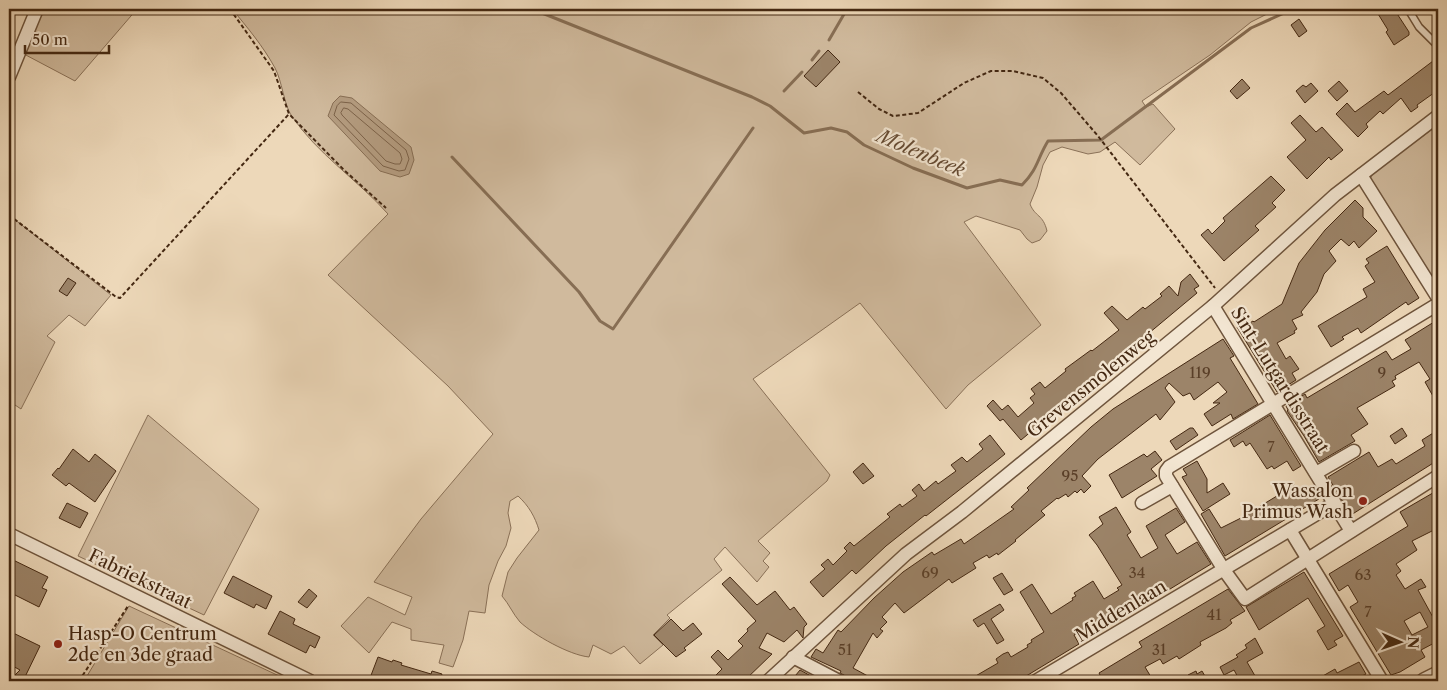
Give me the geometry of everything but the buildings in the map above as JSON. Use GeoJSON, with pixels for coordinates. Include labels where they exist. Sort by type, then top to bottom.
{"type":"FeatureCollection","features":[{"type":"Feature","properties":{"kind":"street"},"geometry":{"type":"LineString","coordinates":[[9,77],[37,9]]}},
{"type":"Feature","properties":{"kind":"street","name":"Grevensmolenweg"},"geometry":{"type":"LineString","coordinates":[[768,681],[906,554],[996,484],[1218,302],[1335,195],[1438,116]]}},
{"type":"Feature","properties":{"kind":"street"},"geometry":{"type":"LineString","coordinates":[[1361,175],[1438,298]]}},
{"type":"Feature","properties":{"kind":"street","name":"Sint-Lutgardisstraat"},"geometry":{"type":"LineString","coordinates":[[1218,302],[1274,403],[1351,531]]}},
{"type":"Feature","properties":{"kind":"street"},"geometry":{"type":"LineString","coordinates":[[1438,304],[1166,471],[1166,476],[1172,486],[1224,570],[1245,599],[1438,476]]}},
{"type":"Feature","properties":{"kind":"street","name":"Sint-Lutgardisstraat"},"geometry":{"type":"LineString","coordinates":[[1316,473],[1354,451]]}},
{"type":"Feature","properties":{"kind":"street"},"geometry":{"type":"LineString","coordinates":[[1142,503],[1172,486]]}},
{"type":"Feature","properties":{"kind":"street","name":"Middenlaan"},"geometry":{"type":"LineString","coordinates":[[1036,681],[1335,504]]}},
{"type":"Feature","properties":{"kind":"street"},"geometry":{"type":"LineString","coordinates":[[1290,530],[1382,681]]}},
{"type":"Feature","properties":{"kind":"street","name":"Fabriekstraat"},"geometry":{"type":"LineString","coordinates":[[9,534],[310,681]]}},
{"type":"Feature","properties":{"kind":"street"},"geometry":{"type":"LineString","coordinates":[[794,656],[839,681]]}},
{"type":"Feature","properties":{"kind":"street"},"geometry":{"type":"LineString","coordinates":[[1424,681],[1438,674]]}},
{"type":"Feature","properties":{"kind":"lane"},"geometry":{"type":"LineString","coordinates":[[1408,9],[1419,27],[1438,46]]}},
{"type":"Feature","properties":{"kind":"path"},"geometry":{"type":"LineString","coordinates":[[230,9],[274,71],[289,114],[344,170],[386,208]]}},
{"type":"Feature","properties":{"kind":"path"},"geometry":{"type":"LineString","coordinates":[[858,92],[879,109],[893,116],[918,113],[964,84],[991,71],[1013,71],[1043,78],[1061,93],[1098,136],[1218,302]]}},
{"type":"Feature","properties":{"kind":"path"},"geometry":{"type":"LineString","coordinates":[[9,215],[116,297],[120,298],[289,114]]}},
{"type":"Feature","properties":{"kind":"path"},"geometry":{"type":"LineString","coordinates":[[78,681],[135,596]]}},
{"type":"Feature","properties":{"kind":"shaded area"},"geometry":{"type":"Polygon","coordinates":[[[42,9],[137,9],[75,81],[22,53],[42,9]]]}},
{"type":"Feature","properties":{"kind":"shaded area"},"geometry":{"type":"Polygon","coordinates":[[[232,9],[1277,9],[1251,22],[1210,55],[1142,101],[1146,107],[1153,104],[1175,129],[1140,165],[1115,142],[1100,152],[1088,154],[1062,147],[1050,152],[1043,165],[1030,204],[1043,221],[1047,231],[1040,240],[1032,243],[1020,230],[976,216],[964,222],[1041,325],[968,385],[946,409],[860,303],[753,379],[830,475],[827,481],[758,541],[770,553],[763,561],[769,567],[757,582],[725,547],[714,559],[722,570],[667,615],[670,618],[653,635],[663,645],[640,664],[624,646],[611,654],[593,645],[589,657],[572,653],[552,644],[526,627],[520,622],[502,596],[508,572],[539,530],[531,512],[518,496],[510,501],[508,513],[511,528],[506,546],[489,585],[485,613],[469,611],[463,640],[453,667],[439,663],[444,645],[411,640],[411,629],[392,622],[369,653],[341,626],[368,597],[405,615],[412,597],[374,582],[421,519],[493,434],[448,386],[328,275],[388,214],[301,129],[291,115],[277,73],[270,60],[255,37],[232,9]]]}},
{"type":"Feature","properties":{"kind":"shaded area"},"geometry":{"type":"Polygon","coordinates":[[[1438,125],[1438,289],[1370,179],[1373,173],[1438,125]]]}},
{"type":"Feature","properties":{"kind":"shaded area"},"geometry":{"type":"Polygon","coordinates":[[[9,215],[111,295],[85,326],[69,315],[47,336],[55,342],[21,409],[9,401],[9,215]]]}},
{"type":"Feature","properties":{"kind":"shaded area"},"geometry":{"type":"Polygon","coordinates":[[[148,415],[259,509],[204,615],[78,556],[148,415]]]}},
{"type":"Feature","properties":{"kind":"shaded area"},"geometry":{"type":"Polygon","coordinates":[[[129,606],[290,681],[84,681],[129,606]]]}},
{"type":"Feature","properties":{"kind":"water"},"geometry":{"type":"Polygon","coordinates":[[[340,96],[352,98],[411,147],[414,160],[409,174],[400,177],[380,171],[328,116],[333,103],[340,96]]]}},
{"type":"Feature","properties":{"kind":"waterway","name":"Molenbeek"},"geometry":{"type":"LineString","coordinates":[[532,9],[752,97],[770,106],[804,133],[831,128],[847,132],[864,145],[913,168],[967,188],[1000,180],[1022,185],[1034,169],[1048,141],[1101,140],[1251,28],[1293,9]]}},
{"type":"Feature","properties":{"kind":"waterway"},"geometry":{"type":"LineString","coordinates":[[829,40],[847,9]]}},
{"type":"Feature","properties":{"kind":"waterway"},"geometry":{"type":"LineString","coordinates":[[812,60],[819,51]]}},
{"type":"Feature","properties":{"kind":"waterway"},"geometry":{"type":"LineString","coordinates":[[784,91],[802,72]]}},
{"type":"Feature","properties":{"kind":"waterway"},"geometry":{"type":"LineString","coordinates":[[9,90],[13,79]]}},
{"type":"Feature","properties":{"kind":"waterway"},"geometry":{"type":"LineString","coordinates":[[452,157],[579,292],[600,321],[613,329],[753,128]]}},
{"type":"Feature","properties":{"kind":"place","name":"Wassalon Primus Wash"},"geometry":{"type":"Point","coordinates":[1363,501]}},
{"type":"Feature","properties":{"kind":"place","name":"Hasp-O Centrum 2de en 3de graad"},"geometry":{"type":"Point","coordinates":[58,644]}}]}
